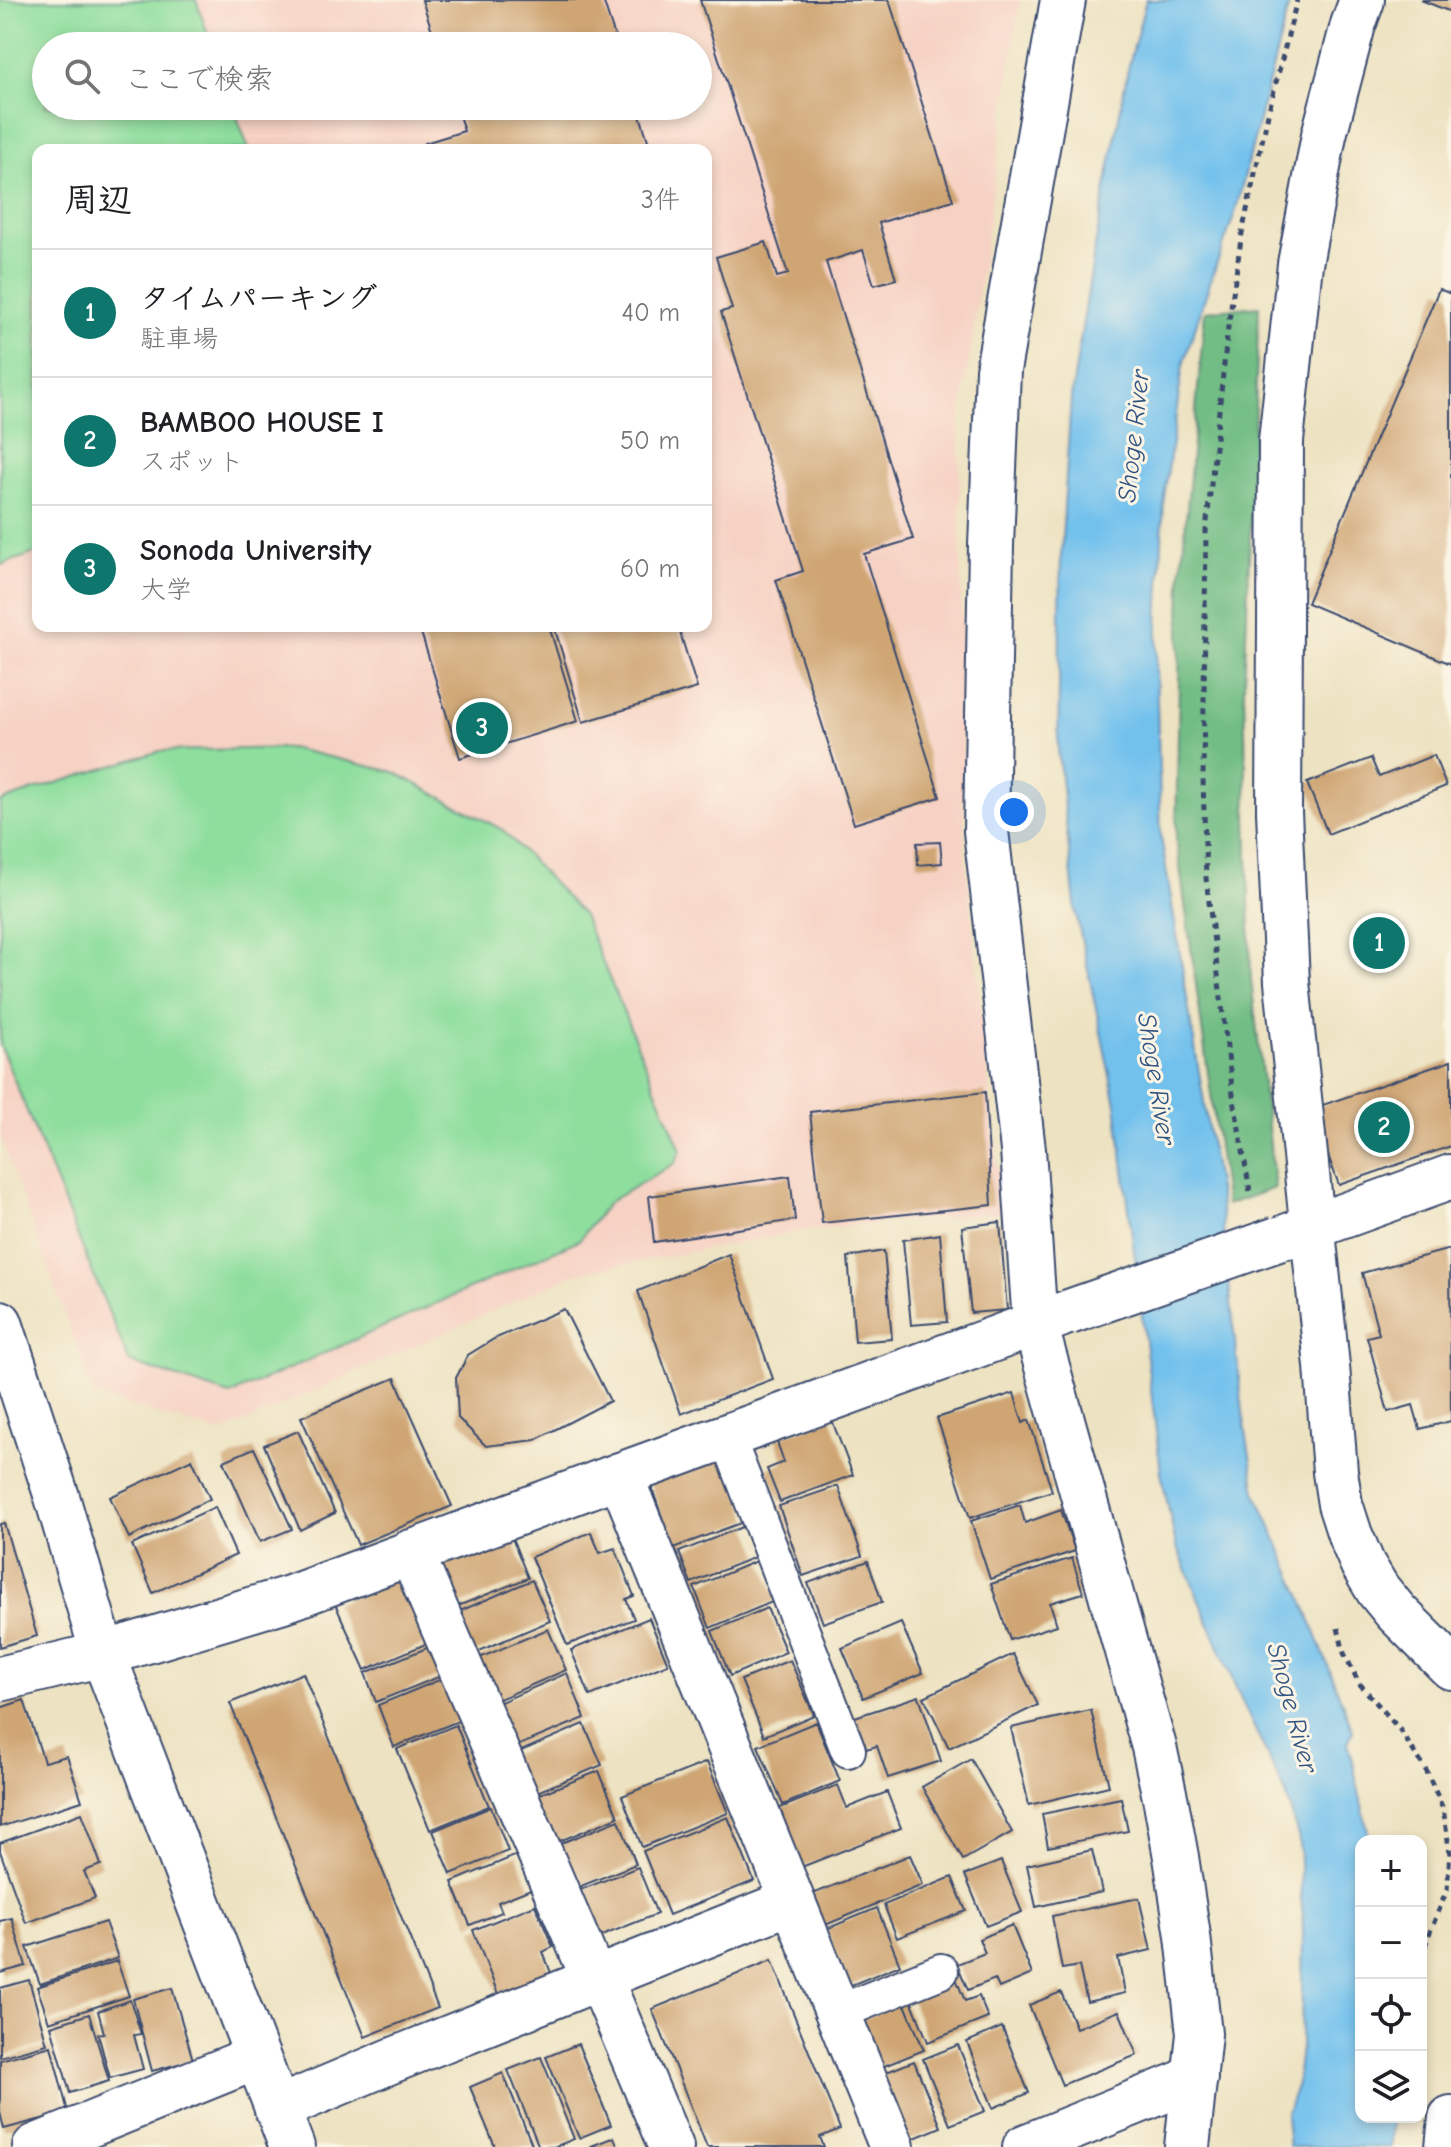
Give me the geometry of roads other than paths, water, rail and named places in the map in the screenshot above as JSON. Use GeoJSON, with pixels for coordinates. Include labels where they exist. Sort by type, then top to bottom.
{"type":"FeatureCollection","features":[{"type":"Feature","properties":{"kind":"street"},"geometry":{"type":"LineString","coordinates":[[1063,0],[998,370],[986,831],[1023,1150],[1052,1318],[1124,1638],[1166,1802],[1199,2034],[1187,2147]]}},
{"type":"Feature","properties":{"kind":"street"},"geometry":{"type":"LineString","coordinates":[[1362,0],[1324,135],[1302,250],[1281,441],[1279,812],[1295,1233],[1340,1504],[1350,1535],[1378,1590],[1451,1667]]}},
{"type":"Feature","properties":{"kind":"street"},"geometry":{"type":"LineString","coordinates":[[0,1679],[103,1654],[290,1598],[1052,1318],[1451,1177]]}},
{"type":"Feature","properties":{"kind":"street"},"geometry":{"type":"LineString","coordinates":[[0,1323],[57,1497],[103,1654],[284,2128],[391,2061],[792,1901]]}},
{"type":"Feature","properties":{"kind":"street"},"geometry":{"type":"LineString","coordinates":[[620,1475],[892,2147]]}},
{"type":"Feature","properties":{"kind":"street"},"geometry":{"type":"LineString","coordinates":[[411,1552],[587,1963],[600,1978],[671,2147]]}},
{"type":"Feature","properties":{"kind":"street"},"geometry":{"type":"LineString","coordinates":[[35,2147],[257,2057]]}},
{"type":"Feature","properties":{"kind":"street"},"geometry":{"type":"LineString","coordinates":[[1025,2147],[1195,2078]]}},
{"type":"Feature","properties":{"kind":"lane"},"geometry":{"type":"LineString","coordinates":[[727,1436],[848,1750]]}},
{"type":"Feature","properties":{"kind":"lane"},"geometry":{"type":"LineString","coordinates":[[837,2013],[941,1971]]}},
{"type":"Feature","properties":{"kind":"water","name":"Shoge River"},"geometry":{"type":"Polygon","coordinates":[[[1146,0],[1290,0],[1235,213],[1183,365],[1164,498],[1156,668],[1161,837],[1220,1202],[1243,1413],[1256,1493],[1301,1595],[1353,1731],[1348,1742],[1369,1835],[1355,1835],[1355,2123],[1392,2123],[1391,2147],[1289,2147],[1286,2115],[1297,2083],[1301,2047],[1303,1931],[1299,1840],[1286,1794],[1243,1704],[1176,1545],[1161,1472],[1116,1104],[1076,913],[1058,751],[1061,555],[1071,398],[1128,69],[1146,0]]]}},
{"type":"Feature","properties":{"kind":"place","name":"Sonoda University"},"geometry":{"type":"Point","coordinates":[482,728]}},
{"type":"Feature","properties":{"kind":"place","name":"タイムパーキング"},"geometry":{"type":"Point","coordinates":[1379,943]}},
{"type":"Feature","properties":{"kind":"place","name":"BAMBOO HOUSE I"},"geometry":{"type":"Point","coordinates":[1384,1127]}}]}
